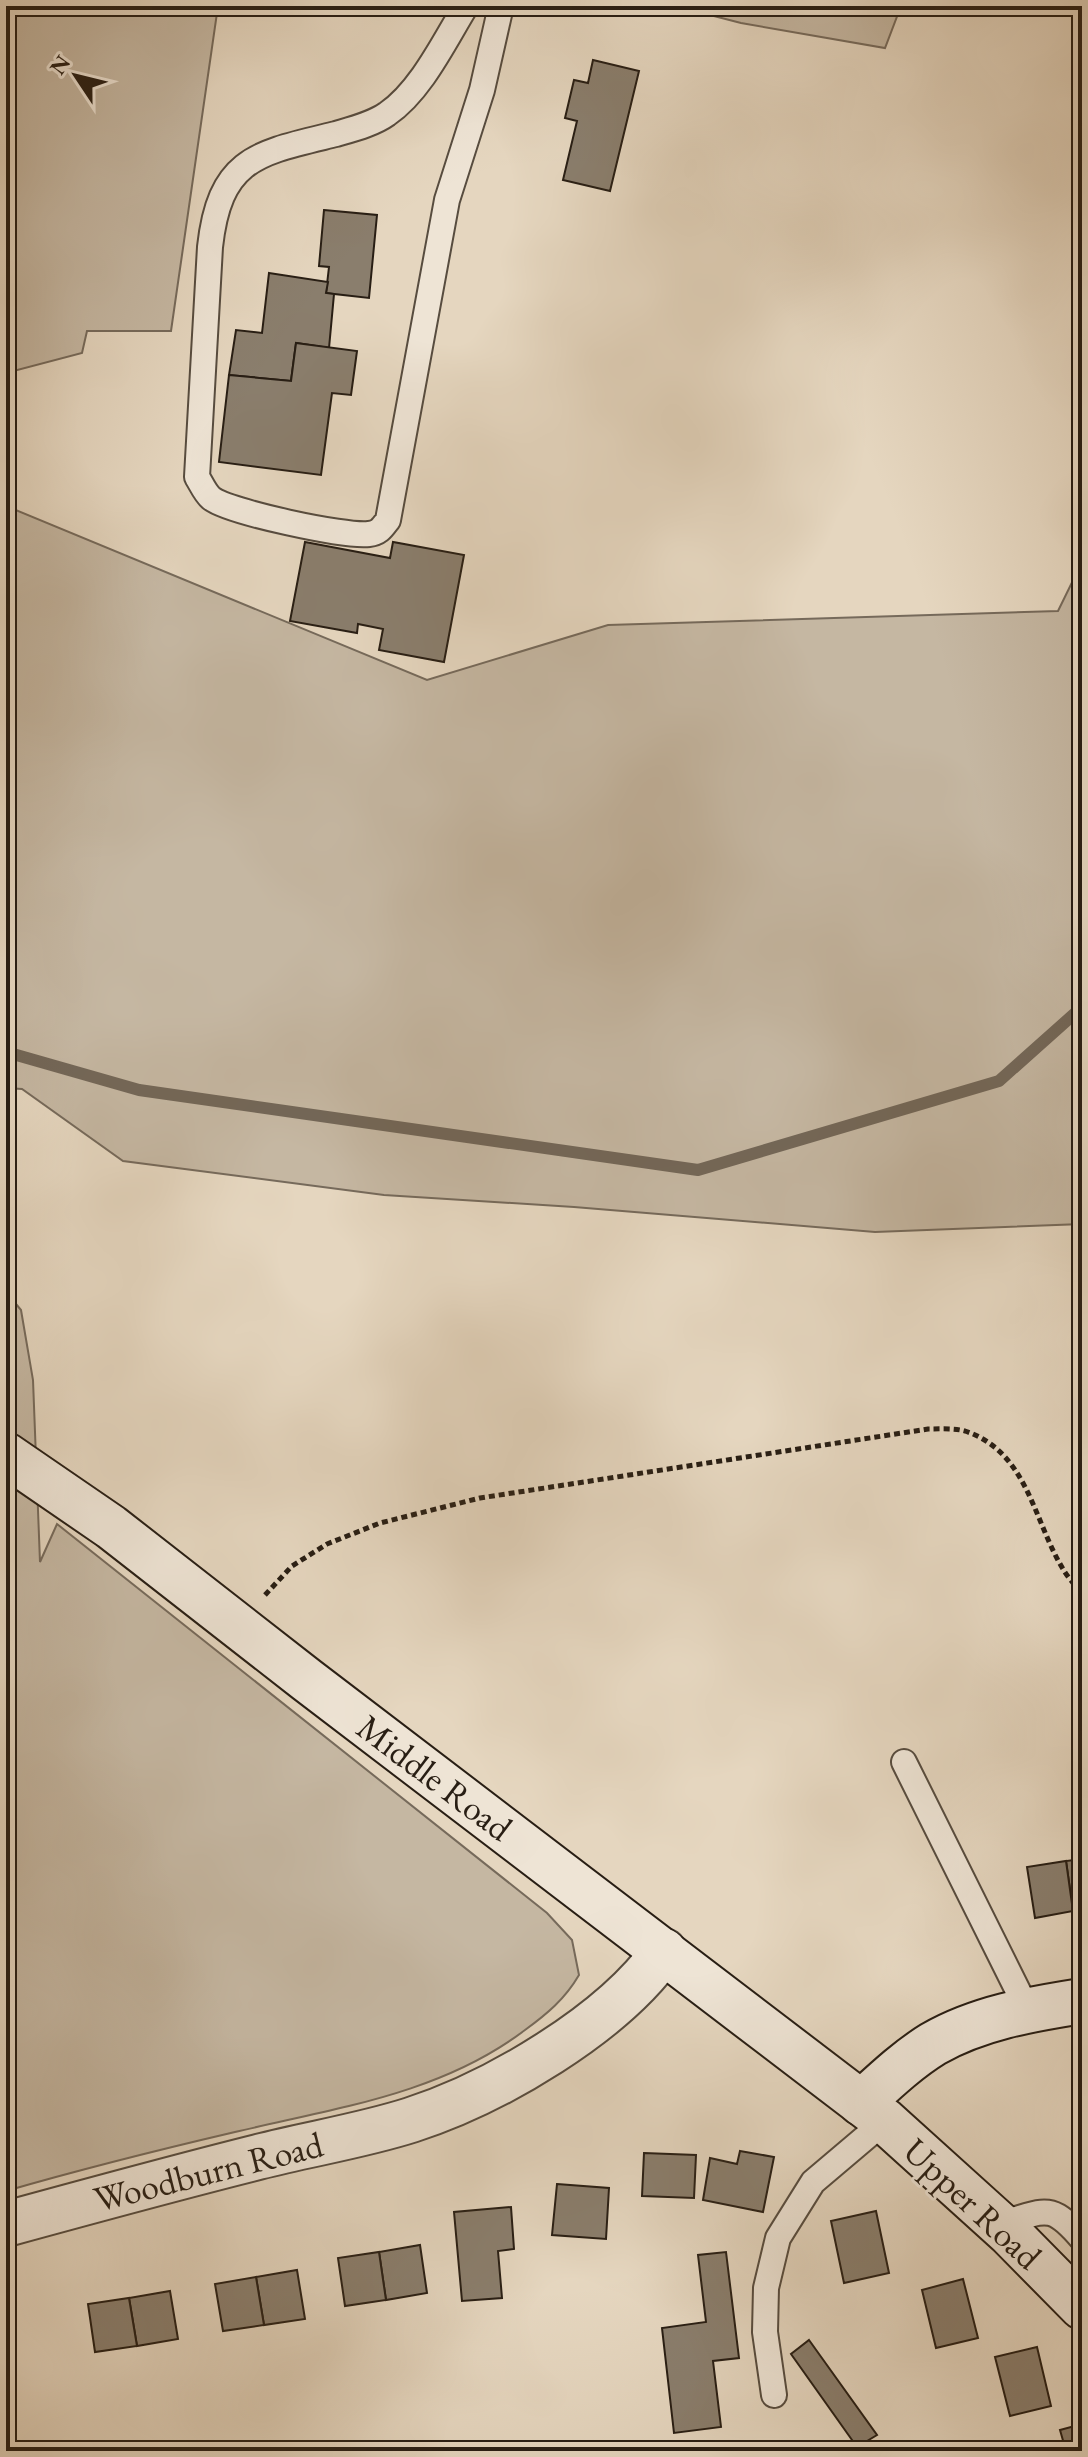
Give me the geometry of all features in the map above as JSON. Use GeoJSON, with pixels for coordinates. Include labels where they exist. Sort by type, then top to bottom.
{"type":"FeatureCollection","features":[{"type":"Feature","properties":{"kind":"main road","name":"Middle Road"},"geometry":{"type":"LineString","coordinates":[[6,1455],[111,1527],[873,2112]]}},
{"type":"Feature","properties":{"kind":"main road","name":"Woodburn Road"},"geometry":{"type":"LineString","coordinates":[[6,2224],[260,2156],[411,2120],[505,2081],[613,2006],[648,1974],[664,1951]]}},
{"type":"Feature","properties":{"kind":"main road"},"geometry":{"type":"LineString","coordinates":[[873,2112],[931,2045],[969,2027],[1082,2001]]}},
{"type":"Feature","properties":{"kind":"main road","name":"Upper Road"},"geometry":{"type":"LineString","coordinates":[[873,2112],[998,2224],[1082,2307]]}},
{"type":"Feature","properties":{"kind":"lane"},"geometry":{"type":"LineString","coordinates":[[466,6],[411,92],[387,115],[355,129],[263,154],[237,170],[221,193],[213,217],[210,247],[197,477],[210,497],[232,509],[335,531],[368,534],[380,531],[388,520],[447,200],[482,90],[501,6]]}},
{"type":"Feature","properties":{"kind":"lane"},"geometry":{"type":"LineString","coordinates":[[904,1762],[1028,2011]]}},
{"type":"Feature","properties":{"kind":"lane"},"geometry":{"type":"LineString","coordinates":[[774,2395],[765,2332],[766,2288],[778,2238],[813,2182],[873,2112]]}},
{"type":"Feature","properties":{"kind":"lane"},"geometry":{"type":"LineString","coordinates":[[998,2224],[1046,2212],[1058,2213],[1082,2239]]}},
{"type":"Feature","properties":{"kind":"path"},"geometry":{"type":"LineString","coordinates":[[240,1628],[271,1586],[292,1566],[327,1544],[380,1523],[480,1498],[928,1429],[963,1430],[994,1445],[1015,1468],[1063,1570],[1082,1594]]}},
{"type":"Feature","properties":{"kind":"shaded area"},"geometry":{"type":"Polygon","coordinates":[[[6,6],[218,6],[171,331],[87,331],[82,353],[6,373],[6,6]]]}},
{"type":"Feature","properties":{"kind":"shaded area"},"geometry":{"type":"Polygon","coordinates":[[[318,6],[419,6],[410,16],[318,6]]]}},
{"type":"Feature","properties":{"kind":"shaded area"},"geometry":{"type":"Polygon","coordinates":[[[675,6],[901,6],[885,48],[741,23],[675,6]]]}},
{"type":"Feature","properties":{"kind":"shaded area"},"geometry":{"type":"Polygon","coordinates":[[[6,506],[427,680],[608,625],[1058,611],[1082,562],[1082,1224],[875,1232],[384,1195],[123,1161],[22,1089],[6,1088],[6,506]]]}},
{"type":"Feature","properties":{"kind":"shaded area"},"geometry":{"type":"Polygon","coordinates":[[[6,1292],[21,1310],[33,1380],[40,1562],[57,1524],[547,1913],[572,1940],[579,1975],[568,1991],[541,2018],[493,2052],[458,2070],[386,2096],[6,2191],[6,1292]]]}},
{"type":"Feature","properties":{"kind":"building"},"geometry":{"type":"Polygon","coordinates":[[[593,60],[639,71],[610,191],[563,180],[577,121],[565,118],[574,80],[588,83],[593,60]]]}},
{"type":"Feature","properties":{"kind":"building"},"geometry":{"type":"Polygon","coordinates":[[[324,210],[377,215],[369,298],[326,293],[329,267],[319,266],[324,210]]]}},
{"type":"Feature","properties":{"kind":"building"},"geometry":{"type":"Polygon","coordinates":[[[269,273],[328,282],[326,293],[334,294],[329,348],[296,343],[291,381],[229,375],[236,330],[262,333],[269,273]]]}},
{"type":"Feature","properties":{"kind":"building"},"geometry":{"type":"Polygon","coordinates":[[[296,343],[357,351],[351,395],[332,393],[321,475],[219,462],[229,375],[291,381],[296,343]]]}},
{"type":"Feature","properties":{"kind":"building"},"geometry":{"type":"Polygon","coordinates":[[[305,542],[390,558],[393,542],[464,555],[444,662],[379,650],[383,629],[358,624],[357,633],[290,621],[305,542]]]}},
{"type":"Feature","properties":{"kind":"building"},"geometry":{"type":"Polygon","coordinates":[[[1082,1859],[1082,1910],[1073,1911],[1066,1861],[1082,1859]]]}},
{"type":"Feature","properties":{"kind":"building"},"geometry":{"type":"Polygon","coordinates":[[[1066,1861],[1073,1911],[1035,1918],[1027,1867],[1066,1861]]]}},
{"type":"Feature","properties":{"kind":"building"},"geometry":{"type":"Polygon","coordinates":[[[740,2151],[774,2157],[763,2212],[703,2200],[710,2158],[737,2164],[740,2151]]]}},
{"type":"Feature","properties":{"kind":"building"},"geometry":{"type":"Polygon","coordinates":[[[644,2153],[696,2155],[694,2198],[642,2196],[644,2153]]]}},
{"type":"Feature","properties":{"kind":"building"},"geometry":{"type":"Polygon","coordinates":[[[557,2184],[609,2188],[606,2239],[552,2235],[557,2184]]]}},
{"type":"Feature","properties":{"kind":"building"},"geometry":{"type":"Polygon","coordinates":[[[511,2207],[514,2249],[498,2251],[502,2298],[462,2301],[454,2212],[511,2207]]]}},
{"type":"Feature","properties":{"kind":"building"},"geometry":{"type":"Polygon","coordinates":[[[876,2211],[889,2273],[844,2283],[831,2221],[876,2211]]]}},
{"type":"Feature","properties":{"kind":"building"},"geometry":{"type":"Polygon","coordinates":[[[420,2245],[427,2293],[386,2300],[379,2252],[420,2245]]]}},
{"type":"Feature","properties":{"kind":"building"},"geometry":{"type":"Polygon","coordinates":[[[379,2252],[386,2300],[345,2306],[338,2258],[379,2252]]]}},
{"type":"Feature","properties":{"kind":"building"},"geometry":{"type":"Polygon","coordinates":[[[726,2252],[739,2358],[713,2361],[721,2427],[674,2433],[662,2328],[706,2322],[698,2255],[726,2252]]]}},
{"type":"Feature","properties":{"kind":"building"},"geometry":{"type":"Polygon","coordinates":[[[297,2270],[305,2319],[264,2325],[256,2277],[297,2270]]]}},
{"type":"Feature","properties":{"kind":"building"},"geometry":{"type":"Polygon","coordinates":[[[256,2277],[264,2325],[223,2331],[215,2284],[256,2277]]]}},
{"type":"Feature","properties":{"kind":"building"},"geometry":{"type":"Polygon","coordinates":[[[963,2279],[978,2338],[936,2348],[922,2290],[963,2279]]]}},
{"type":"Feature","properties":{"kind":"building"},"geometry":{"type":"Polygon","coordinates":[[[170,2291],[178,2339],[137,2346],[129,2298],[170,2291]]]}},
{"type":"Feature","properties":{"kind":"building"},"geometry":{"type":"Polygon","coordinates":[[[129,2298],[137,2346],[95,2352],[88,2304],[129,2298]]]}},
{"type":"Feature","properties":{"kind":"building"},"geometry":{"type":"Polygon","coordinates":[[[809,2340],[877,2435],[857,2447],[791,2354],[809,2340]]]}},
{"type":"Feature","properties":{"kind":"building"},"geometry":{"type":"Polygon","coordinates":[[[1037,2347],[1051,2406],[1010,2416],[995,2357],[1037,2347]]]}},
{"type":"Feature","properties":{"kind":"building"},"geometry":{"type":"Polygon","coordinates":[[[1082,2424],[1082,2451],[1066,2451],[1060,2430],[1082,2424]]]}},
{"type":"Feature","properties":{"kind":"waterway"},"geometry":{"type":"LineString","coordinates":[[6,1052],[139,1090],[698,1170],[999,1081],[1082,1007]]}}]}
